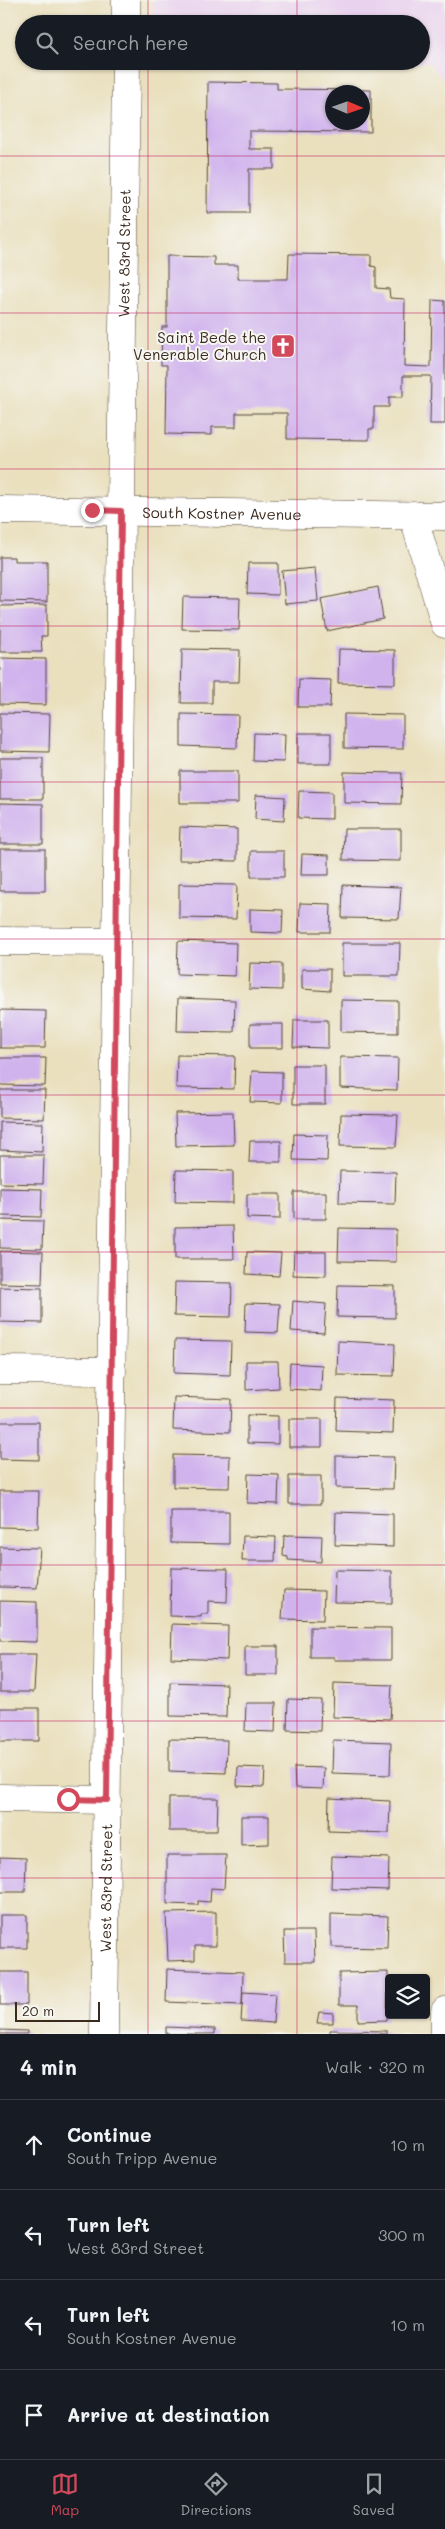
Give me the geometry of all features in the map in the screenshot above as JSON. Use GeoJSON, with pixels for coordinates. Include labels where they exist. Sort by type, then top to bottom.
{"type":"FeatureCollection","features":[{"type":"Feature","properties":{"kind":"street"},"geometry":{"type":"LineString","coordinates":[[126,0],[126,15]]}},
{"type":"Feature","properties":{"kind":"street","name":"West 83rd Street"},"geometry":{"type":"LineString","coordinates":[[104,2034],[126,70]]}},
{"type":"Feature","properties":{"kind":"street","name":"South Kostner Avenue"},"geometry":{"type":"LineString","coordinates":[[0,510],[445,516]]}},
{"type":"Feature","properties":{"kind":"street"},"geometry":{"type":"LineString","coordinates":[[413,516],[445,624]]}},
{"type":"Feature","properties":{"kind":"street"},"geometry":{"type":"LineString","coordinates":[[0,940],[116,942]]}},
{"type":"Feature","properties":{"kind":"street"},"geometry":{"type":"LineString","coordinates":[[0,1370],[112,1371]]}},
{"type":"Feature","properties":{"kind":"street"},"geometry":{"type":"LineString","coordinates":[[0,1798],[107,1800]]}},
{"type":"Feature","properties":{"kind":"street"},"geometry":{"type":"LineString","coordinates":[[445,2011],[445,2034]]}},
{"type":"Feature","properties":{"kind":"shaded area"},"geometry":{"type":"Polygon","coordinates":[[[153,0],[445,0],[445,81],[430,64],[430,15],[153,15],[153,0]]]}},
{"type":"Feature","properties":{"kind":"building"},"geometry":{"type":"Polygon","coordinates":[[[208,82],[277,83],[277,89],[325,90],[325,130],[370,130],[371,90],[371,132],[249,131],[249,149],[274,149],[274,169],[249,169],[249,213],[207,213],[208,82]]]}},
{"type":"Feature","properties":{"kind":"building","name":"Saint Bede the Venerable Church"},"geometry":{"type":"Polygon","coordinates":[[[289,254],[371,255],[371,266],[376,267],[376,288],[389,289],[390,298],[405,299],[404,366],[431,367],[432,300],[445,301],[445,424],[430,424],[431,376],[403,376],[403,397],[389,397],[389,407],[374,407],[374,429],[369,429],[369,440],[287,439],[287,413],[236,413],[236,427],[212,427],[212,435],[166,434],[167,365],[161,365],[162,327],[167,327],[167,256],[214,257],[214,265],[238,265],[238,279],[288,279],[289,254]]]}},
{"type":"Feature","properties":{"kind":"building"},"geometry":{"type":"Polygon","coordinates":[[[0,557],[14,557],[14,561],[47,561],[47,602],[0,601],[0,557]]]}},
{"type":"Feature","properties":{"kind":"building"},"geometry":{"type":"Polygon","coordinates":[[[248,563],[278,563],[278,595],[247,594],[248,563]]]}},
{"type":"Feature","properties":{"kind":"building"},"geometry":{"type":"Polygon","coordinates":[[[315,568],[318,601],[285,604],[282,571],[315,568]]]}},
{"type":"Feature","properties":{"kind":"building"},"geometry":{"type":"Polygon","coordinates":[[[378,587],[383,619],[327,631],[321,599],[378,587]]]}},
{"type":"Feature","properties":{"kind":"building"},"geometry":{"type":"Polygon","coordinates":[[[183,597],[240,598],[239,630],[182,629],[183,597]]]}},
{"type":"Feature","properties":{"kind":"building"},"geometry":{"type":"Polygon","coordinates":[[[47,605],[47,636],[41,636],[42,652],[0,652],[0,606],[47,605]]]}},
{"type":"Feature","properties":{"kind":"building"},"geometry":{"type":"Polygon","coordinates":[[[182,649],[240,650],[239,682],[212,682],[212,703],[181,703],[182,649]]]}},
{"type":"Feature","properties":{"kind":"building"},"geometry":{"type":"Polygon","coordinates":[[[339,649],[395,650],[395,684],[338,683],[339,649]]]}},
{"type":"Feature","properties":{"kind":"building"},"geometry":{"type":"Polygon","coordinates":[[[0,658],[46,659],[46,705],[0,704],[0,658]]]}},
{"type":"Feature","properties":{"kind":"building"},"geometry":{"type":"Polygon","coordinates":[[[299,679],[331,680],[330,707],[298,707],[299,679]]]}},
{"type":"Feature","properties":{"kind":"building"},"geometry":{"type":"Polygon","coordinates":[[[0,713],[50,714],[49,752],[0,751],[0,713]]]}},
{"type":"Feature","properties":{"kind":"building"},"geometry":{"type":"Polygon","coordinates":[[[181,714],[238,715],[237,748],[181,746],[181,714]]]}},
{"type":"Feature","properties":{"kind":"building"},"geometry":{"type":"Polygon","coordinates":[[[344,714],[403,715],[403,749],[344,748],[344,714]]]}},
{"type":"Feature","properties":{"kind":"building"},"geometry":{"type":"Polygon","coordinates":[[[254,733],[285,734],[284,762],[253,761],[254,733]]]}},
{"type":"Feature","properties":{"kind":"building"},"geometry":{"type":"Polygon","coordinates":[[[298,733],[331,733],[331,764],[298,764],[298,733]]]}},
{"type":"Feature","properties":{"kind":"building"},"geometry":{"type":"Polygon","coordinates":[[[0,758],[43,758],[43,799],[0,799],[0,758]]]}},
{"type":"Feature","properties":{"kind":"building"},"geometry":{"type":"Polygon","coordinates":[[[180,771],[238,771],[238,803],[180,803],[180,771]]]}},
{"type":"Feature","properties":{"kind":"building"},"geometry":{"type":"Polygon","coordinates":[[[344,772],[402,773],[401,804],[344,803],[344,772]]]}},
{"type":"Feature","properties":{"kind":"building"},"geometry":{"type":"Polygon","coordinates":[[[299,791],[332,792],[332,819],[298,818],[299,791]]]}},
{"type":"Feature","properties":{"kind":"building"},"geometry":{"type":"Polygon","coordinates":[[[256,795],[285,797],[284,821],[255,819],[256,795]]]}},
{"type":"Feature","properties":{"kind":"building"},"geometry":{"type":"Polygon","coordinates":[[[0,803],[43,804],[43,844],[0,844],[0,803]]]}},
{"type":"Feature","properties":{"kind":"building"},"geometry":{"type":"Polygon","coordinates":[[[180,827],[237,829],[237,861],[179,860],[180,827]]]}},
{"type":"Feature","properties":{"kind":"building"},"geometry":{"type":"Polygon","coordinates":[[[344,829],[401,829],[401,861],[343,860],[344,829]]]}},
{"type":"Feature","properties":{"kind":"building"},"geometry":{"type":"Polygon","coordinates":[[[0,849],[45,849],[45,891],[0,891],[0,849]]]}},
{"type":"Feature","properties":{"kind":"building"},"geometry":{"type":"Polygon","coordinates":[[[251,851],[284,851],[284,877],[251,877],[251,851]]]}},
{"type":"Feature","properties":{"kind":"building"},"geometry":{"type":"Polygon","coordinates":[[[302,854],[329,855],[329,875],[301,875],[302,854]]]}},
{"type":"Feature","properties":{"kind":"building"},"geometry":{"type":"Polygon","coordinates":[[[179,884],[237,885],[236,919],[179,918],[179,884]]]}},
{"type":"Feature","properties":{"kind":"building"},"geometry":{"type":"Polygon","coordinates":[[[343,885],[401,887],[399,919],[342,918],[343,885]]]}},
{"type":"Feature","properties":{"kind":"building"},"geometry":{"type":"Polygon","coordinates":[[[300,903],[331,904],[330,932],[299,932],[300,903]]]}},
{"type":"Feature","properties":{"kind":"building"},"geometry":{"type":"Polygon","coordinates":[[[250,909],[283,910],[282,933],[250,932],[250,909]]]}},
{"type":"Feature","properties":{"kind":"building"},"geometry":{"type":"Polygon","coordinates":[[[178,941],[236,943],[235,976],[177,974],[178,941]]]}},
{"type":"Feature","properties":{"kind":"building"},"geometry":{"type":"Polygon","coordinates":[[[342,943],[400,943],[399,976],[342,976],[342,943]]]}},
{"type":"Feature","properties":{"kind":"building"},"geometry":{"type":"Polygon","coordinates":[[[250,963],[282,964],[282,990],[249,989],[250,963]]]}},
{"type":"Feature","properties":{"kind":"building"},"geometry":{"type":"Polygon","coordinates":[[[302,969],[330,969],[330,991],[302,989],[302,969]]]}},
{"type":"Feature","properties":{"kind":"building"},"geometry":{"type":"Polygon","coordinates":[[[178,998],[235,1000],[234,1032],[177,1031],[178,998]]]}},
{"type":"Feature","properties":{"kind":"building"},"geometry":{"type":"Polygon","coordinates":[[[341,1000],[398,1001],[398,1033],[341,1032],[341,1000]]]}},
{"type":"Feature","properties":{"kind":"building"},"geometry":{"type":"Polygon","coordinates":[[[0,1010],[46,1011],[45,1048],[0,1048],[0,1010]]]}},
{"type":"Feature","properties":{"kind":"building"},"geometry":{"type":"Polygon","coordinates":[[[294,1020],[328,1020],[328,1048],[293,1047],[294,1020]]]}},
{"type":"Feature","properties":{"kind":"building"},"geometry":{"type":"Polygon","coordinates":[[[250,1024],[283,1024],[283,1048],[250,1048],[250,1024]]]}},
{"type":"Feature","properties":{"kind":"building"},"geometry":{"type":"Polygon","coordinates":[[[177,1055],[235,1056],[234,1089],[176,1088],[177,1055]]]}},
{"type":"Feature","properties":{"kind":"building"},"geometry":{"type":"Polygon","coordinates":[[[340,1057],[398,1058],[397,1090],[340,1088],[340,1057]]]}},
{"type":"Feature","properties":{"kind":"building"},"geometry":{"type":"Polygon","coordinates":[[[0,1058],[46,1058],[45,1086],[0,1085],[0,1058]]]}},
{"type":"Feature","properties":{"kind":"building"},"geometry":{"type":"Polygon","coordinates":[[[293,1065],[325,1065],[325,1104],[293,1104],[293,1065]]]}},
{"type":"Feature","properties":{"kind":"building"},"geometry":{"type":"Polygon","coordinates":[[[252,1071],[282,1072],[282,1103],[250,1102],[252,1071]]]}},
{"type":"Feature","properties":{"kind":"building"},"geometry":{"type":"Polygon","coordinates":[[[0,1090],[45,1090],[44,1119],[0,1118],[0,1090]]]}},
{"type":"Feature","properties":{"kind":"building"},"geometry":{"type":"Polygon","coordinates":[[[233,1112],[234,1145],[176,1146],[175,1113],[233,1112]]]}},
{"type":"Feature","properties":{"kind":"building"},"geometry":{"type":"Polygon","coordinates":[[[341,1114],[398,1115],[396,1147],[340,1146],[341,1114]]]}},
{"type":"Feature","properties":{"kind":"building"},"geometry":{"type":"Polygon","coordinates":[[[0,1122],[43,1123],[42,1152],[0,1150],[0,1122]]]}},
{"type":"Feature","properties":{"kind":"building"},"geometry":{"type":"Polygon","coordinates":[[[294,1134],[328,1135],[327,1161],[293,1160],[294,1134]]]}},
{"type":"Feature","properties":{"kind":"building"},"geometry":{"type":"Polygon","coordinates":[[[250,1141],[281,1141],[281,1162],[249,1162],[250,1141]]]}},
{"type":"Feature","properties":{"kind":"building"},"geometry":{"type":"Polygon","coordinates":[[[0,1155],[44,1155],[43,1184],[0,1183],[0,1155]]]}},
{"type":"Feature","properties":{"kind":"building"},"geometry":{"type":"Polygon","coordinates":[[[176,1170],[233,1171],[233,1203],[175,1202],[176,1170]]]}},
{"type":"Feature","properties":{"kind":"building"},"geometry":{"type":"Polygon","coordinates":[[[340,1171],[396,1172],[395,1204],[339,1203],[340,1171]]]}},
{"type":"Feature","properties":{"kind":"building"},"geometry":{"type":"Polygon","coordinates":[[[0,1188],[42,1189],[41,1217],[0,1216],[0,1188]]]}},
{"type":"Feature","properties":{"kind":"building"},"geometry":{"type":"Polygon","coordinates":[[[294,1192],[326,1192],[326,1219],[294,1219],[294,1192]]]}},
{"type":"Feature","properties":{"kind":"building"},"geometry":{"type":"Polygon","coordinates":[[[247,1194],[280,1194],[280,1219],[247,1218],[247,1194]]]}},
{"type":"Feature","properties":{"kind":"building"},"geometry":{"type":"Polygon","coordinates":[[[0,1220],[43,1221],[42,1249],[0,1248],[0,1220]]]}},
{"type":"Feature","properties":{"kind":"building"},"geometry":{"type":"Polygon","coordinates":[[[233,1226],[234,1259],[175,1259],[175,1227],[233,1226]]]}},
{"type":"Feature","properties":{"kind":"building"},"geometry":{"type":"Polygon","coordinates":[[[339,1228],[396,1229],[396,1262],[338,1261],[339,1228]]]}},
{"type":"Feature","properties":{"kind":"building"},"geometry":{"type":"Polygon","coordinates":[[[0,1251],[43,1252],[42,1284],[0,1283],[0,1251]]]}},
{"type":"Feature","properties":{"kind":"building"},"geometry":{"type":"Polygon","coordinates":[[[247,1252],[281,1253],[279,1276],[246,1274],[247,1252]]]}},
{"type":"Feature","properties":{"kind":"building"},"geometry":{"type":"Polygon","coordinates":[[[294,1252],[326,1252],[326,1276],[293,1275],[294,1252]]]}},
{"type":"Feature","properties":{"kind":"building"},"geometry":{"type":"Polygon","coordinates":[[[175,1282],[232,1283],[231,1317],[174,1316],[175,1282]]]}},
{"type":"Feature","properties":{"kind":"building"},"geometry":{"type":"Polygon","coordinates":[[[338,1285],[395,1286],[395,1318],[337,1317],[338,1285]]]}},
{"type":"Feature","properties":{"kind":"building"},"geometry":{"type":"Polygon","coordinates":[[[0,1287],[42,1288],[42,1323],[0,1322],[0,1287]]]}},
{"type":"Feature","properties":{"kind":"building"},"geometry":{"type":"Polygon","coordinates":[[[293,1301],[326,1304],[324,1333],[291,1331],[293,1301]]]}},
{"type":"Feature","properties":{"kind":"building"},"geometry":{"type":"Polygon","coordinates":[[[246,1303],[280,1304],[278,1333],[245,1332],[246,1303]]]}},
{"type":"Feature","properties":{"kind":"building"},"geometry":{"type":"Polygon","coordinates":[[[175,1340],[231,1341],[230,1375],[174,1373],[175,1340]]]}},
{"type":"Feature","properties":{"kind":"building"},"geometry":{"type":"Polygon","coordinates":[[[338,1341],[395,1344],[394,1376],[337,1375],[338,1341]]]}},
{"type":"Feature","properties":{"kind":"building"},"geometry":{"type":"Polygon","coordinates":[[[246,1361],[278,1361],[279,1388],[246,1390],[246,1361]]]}},
{"type":"Feature","properties":{"kind":"building"},"geometry":{"type":"Polygon","coordinates":[[[290,1363],[322,1365],[321,1391],[289,1389],[290,1363]]]}},
{"type":"Feature","properties":{"kind":"building"},"geometry":{"type":"Polygon","coordinates":[[[174,1397],[231,1399],[230,1432],[173,1430],[174,1397]]]}},
{"type":"Feature","properties":{"kind":"building"},"geometry":{"type":"Polygon","coordinates":[[[337,1398],[394,1400],[393,1433],[336,1431],[337,1398]]]}},
{"type":"Feature","properties":{"kind":"building"},"geometry":{"type":"Polygon","coordinates":[[[247,1415],[278,1416],[278,1444],[247,1443],[247,1415]]]}},
{"type":"Feature","properties":{"kind":"building"},"geometry":{"type":"Polygon","coordinates":[[[289,1419],[322,1419],[322,1447],[289,1447],[289,1419]]]}},
{"type":"Feature","properties":{"kind":"building"},"geometry":{"type":"Polygon","coordinates":[[[0,1422],[39,1422],[39,1460],[0,1459],[0,1422]]]}},
{"type":"Feature","properties":{"kind":"building"},"geometry":{"type":"Polygon","coordinates":[[[173,1455],[230,1456],[229,1488],[173,1487],[173,1455]]]}},
{"type":"Feature","properties":{"kind":"building"},"geometry":{"type":"Polygon","coordinates":[[[336,1456],[394,1457],[393,1489],[336,1488],[336,1456]]]}},
{"type":"Feature","properties":{"kind":"building"},"geometry":{"type":"Polygon","coordinates":[[[248,1474],[279,1475],[278,1504],[247,1503],[248,1474]]]}},
{"type":"Feature","properties":{"kind":"building"},"geometry":{"type":"Polygon","coordinates":[[[289,1476],[321,1476],[321,1504],[289,1504],[289,1476]]]}},
{"type":"Feature","properties":{"kind":"building"},"geometry":{"type":"Polygon","coordinates":[[[0,1491],[39,1491],[38,1528],[0,1527],[0,1491]]]}},
{"type":"Feature","properties":{"kind":"building"},"geometry":{"type":"Polygon","coordinates":[[[171,1511],[229,1511],[229,1544],[171,1543],[171,1511]]]}},
{"type":"Feature","properties":{"kind":"building"},"geometry":{"type":"Polygon","coordinates":[[[336,1512],[393,1514],[393,1547],[335,1545],[336,1512]]]}},
{"type":"Feature","properties":{"kind":"building"},"geometry":{"type":"Polygon","coordinates":[[[243,1536],[276,1537],[275,1561],[242,1561],[243,1536]]]}},
{"type":"Feature","properties":{"kind":"building"},"geometry":{"type":"Polygon","coordinates":[[[284,1536],[322,1536],[321,1562],[288,1560],[288,1557],[283,1556],[284,1536]]]}},
{"type":"Feature","properties":{"kind":"building"},"geometry":{"type":"Polygon","coordinates":[[[0,1547],[40,1548],[37,1588],[0,1587],[0,1547]]]}},
{"type":"Feature","properties":{"kind":"building"},"geometry":{"type":"Polygon","coordinates":[[[171,1568],[228,1569],[227,1602],[208,1601],[208,1614],[201,1614],[201,1617],[170,1616],[171,1568]]]}},
{"type":"Feature","properties":{"kind":"building"},"geometry":{"type":"Polygon","coordinates":[[[335,1570],[392,1571],[392,1603],[334,1602],[335,1570]]]}},
{"type":"Feature","properties":{"kind":"building"},"geometry":{"type":"Polygon","coordinates":[[[284,1590],[324,1591],[323,1620],[282,1619],[284,1590]]]}},
{"type":"Feature","properties":{"kind":"building"},"geometry":{"type":"Polygon","coordinates":[[[0,1601],[37,1602],[37,1642],[0,1641],[0,1601]]]}},
{"type":"Feature","properties":{"kind":"building"},"geometry":{"type":"Polygon","coordinates":[[[172,1624],[228,1626],[227,1660],[171,1658],[172,1624]]]}},
{"type":"Feature","properties":{"kind":"building"},"geometry":{"type":"Polygon","coordinates":[[[310,1627],[391,1628],[391,1660],[334,1660],[334,1657],[310,1657],[310,1627]]]}},
{"type":"Feature","properties":{"kind":"building"},"geometry":{"type":"Polygon","coordinates":[[[245,1646],[278,1646],[278,1675],[245,1675],[245,1646]]]}},
{"type":"Feature","properties":{"kind":"building"},"geometry":{"type":"Polygon","coordinates":[[[0,1654],[36,1654],[34,1692],[0,1692],[0,1654]]]}},
{"type":"Feature","properties":{"kind":"building"},"geometry":{"type":"Polygon","coordinates":[[[170,1682],[227,1684],[226,1717],[170,1716],[170,1682]]]}},
{"type":"Feature","properties":{"kind":"building"},"geometry":{"type":"Polygon","coordinates":[[[334,1683],[392,1685],[390,1719],[333,1717],[334,1683]]]}},
{"type":"Feature","properties":{"kind":"building"},"geometry":{"type":"Polygon","coordinates":[[[288,1699],[321,1700],[320,1731],[287,1730],[288,1699]]]}},
{"type":"Feature","properties":{"kind":"building"},"geometry":{"type":"Polygon","coordinates":[[[246,1703],[276,1703],[275,1732],[245,1731],[246,1703]]]}},
{"type":"Feature","properties":{"kind":"building"},"geometry":{"type":"Polygon","coordinates":[[[0,1708],[39,1708],[39,1741],[0,1741],[0,1708]]]}},
{"type":"Feature","properties":{"kind":"building"},"geometry":{"type":"Polygon","coordinates":[[[169,1739],[227,1740],[226,1773],[169,1771],[169,1739]]]}},
{"type":"Feature","properties":{"kind":"building"},"geometry":{"type":"Polygon","coordinates":[[[333,1740],[391,1742],[390,1775],[332,1773],[333,1740]]]}},
{"type":"Feature","properties":{"kind":"building"},"geometry":{"type":"Polygon","coordinates":[[[238,1767],[265,1768],[264,1787],[237,1786],[238,1767]]]}},
{"type":"Feature","properties":{"kind":"building"},"geometry":{"type":"Polygon","coordinates":[[[294,1767],[324,1768],[323,1789],[295,1788],[294,1767]]]}},
{"type":"Feature","properties":{"kind":"building"},"geometry":{"type":"Polygon","coordinates":[[[169,1798],[218,1798],[217,1831],[169,1831],[169,1798]]]}},
{"type":"Feature","properties":{"kind":"building"},"geometry":{"type":"Polygon","coordinates":[[[329,1798],[390,1801],[389,1833],[328,1831],[329,1798]]]}},
{"type":"Feature","properties":{"kind":"building"},"geometry":{"type":"Polygon","coordinates":[[[241,1816],[269,1816],[269,1844],[241,1845],[241,1816]]]}},
{"type":"Feature","properties":{"kind":"building"},"geometry":{"type":"Polygon","coordinates":[[[167,1855],[226,1855],[224,1889],[211,1888],[210,1902],[198,1901],[198,1905],[167,1904],[167,1855]]]}},
{"type":"Feature","properties":{"kind":"building"},"geometry":{"type":"Polygon","coordinates":[[[332,1856],[389,1858],[388,1890],[331,1888],[332,1856]]]}},
{"type":"Feature","properties":{"kind":"building"},"geometry":{"type":"Polygon","coordinates":[[[0,1857],[26,1858],[25,1892],[0,1892],[0,1857]]]}},
{"type":"Feature","properties":{"kind":"building"},"geometry":{"type":"Polygon","coordinates":[[[216,1912],[216,1946],[195,1946],[195,1960],[168,1961],[166,1913],[216,1912]]]}},
{"type":"Feature","properties":{"kind":"building"},"geometry":{"type":"Polygon","coordinates":[[[331,1914],[388,1916],[387,1948],[331,1947],[331,1914]]]}},
{"type":"Feature","properties":{"kind":"building"},"geometry":{"type":"Polygon","coordinates":[[[0,1915],[27,1915],[27,1948],[0,1948],[0,1915]]]}},
{"type":"Feature","properties":{"kind":"building"},"geometry":{"type":"Polygon","coordinates":[[[284,1931],[314,1931],[315,1962],[285,1962],[284,1931]]]}},
{"type":"Feature","properties":{"kind":"building"},"geometry":{"type":"Polygon","coordinates":[[[167,1969],[243,1972],[242,2005],[166,2002],[167,1969]]]}},
{"type":"Feature","properties":{"kind":"building"},"geometry":{"type":"Polygon","coordinates":[[[0,1972],[27,1972],[27,2005],[0,2005],[0,1972]]]}},
{"type":"Feature","properties":{"kind":"building"},"geometry":{"type":"Polygon","coordinates":[[[388,1972],[388,1974],[385,1974],[385,2019],[387,2020],[358,2021],[358,2005],[339,2005],[339,1973],[388,1972]]]}},
{"type":"Feature","properties":{"kind":"building"},"geometry":{"type":"Polygon","coordinates":[[[243,1992],[275,1994],[273,2023],[241,2021],[243,1992]]]}},
{"type":"Feature","properties":{"kind":"building"},"geometry":{"type":"Polygon","coordinates":[[[319,2012],[333,2013],[333,2023],[317,2023],[319,2012]]]}},
{"type":"Feature","properties":{"kind":"building"},"geometry":{"type":"Polygon","coordinates":[[[166,2027],[215,2029],[215,2034],[166,2034],[166,2027]]]}},
{"type":"Feature","properties":{"kind":"building"},"geometry":{"type":"Polygon","coordinates":[[[0,2030],[27,2031],[27,2034],[0,2034],[0,2030]]]}},
{"type":"Feature","properties":{"kind":"building"},"geometry":{"type":"Polygon","coordinates":[[[330,2030],[387,2031],[387,2034],[330,2034],[330,2030]]]}},
{"type":"Feature","properties":{"kind":"place","name":"Saint Bede the Venerable Church"},"geometry":{"type":"Point","coordinates":[283,346]}},
{"type":"Feature","properties":{"kind":"route"},"geometry":{"type":"LineString","coordinates":[[68,1799],[107,1800],[121,511],[92,510]]}}]}
